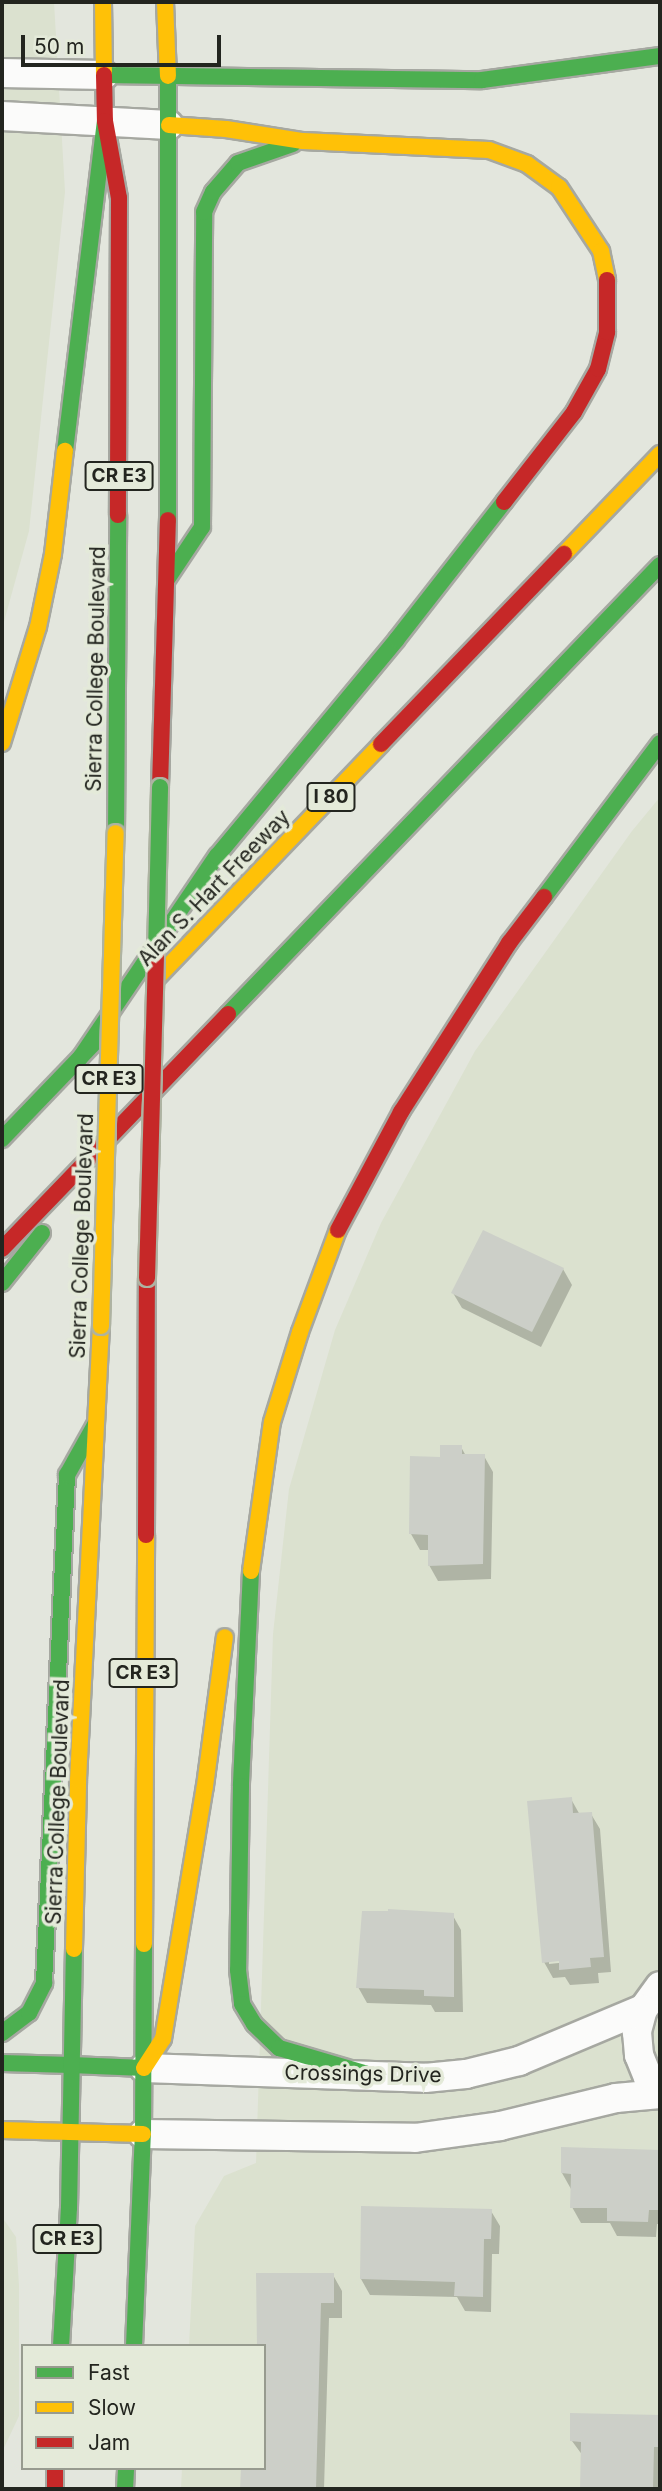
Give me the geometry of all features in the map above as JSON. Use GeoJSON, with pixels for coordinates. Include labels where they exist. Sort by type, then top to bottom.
{"type":"FeatureCollection","features":[{"type":"Feature","properties":{"kind":"main road","name":"Sierra College Boulevard"},"geometry":{"type":"LineString","coordinates":[[61,2344],[70,2132],[78,1780],[101,1326],[116,833],[119,198],[105,121],[103,2]]}},
{"type":"Feature","properties":{"kind":"main road"},"geometry":{"type":"LineString","coordinates":[[166,2],[169,125],[168,578]]}},
{"type":"Feature","properties":{"kind":"main road"},"geometry":{"type":"LineString","coordinates":[[104,75],[482,80],[660,56]]}},
{"type":"Feature","properties":{"kind":"main road"},"geometry":{"type":"LineString","coordinates":[[2,743],[38,627],[53,554],[105,121]]}},
{"type":"Feature","properties":{"kind":"main road"},"geometry":{"type":"LineString","coordinates":[[80,1058],[217,856],[397,639],[574,412],[598,369],[607,332],[608,287],[601,251],[559,187],[527,164],[489,150],[303,141],[226,129],[169,125]]}},
{"type":"Feature","properties":{"kind":"main road"},"geometry":{"type":"LineString","coordinates":[[168,578],[202,527],[203,224],[207,203],[220,182],[238,163],[257,154],[303,141]]}},
{"type":"Feature","properties":{"kind":"main road","name":"Alan S. Hart Freeway"},"geometry":{"type":"LineString","coordinates":[[2,1139],[660,454]]}},
{"type":"Feature","properties":{"kind":"main road"},"geometry":{"type":"LineString","coordinates":[[2,1249],[660,565]]}},
{"type":"Feature","properties":{"kind":"main road","name":"CR E3"},"geometry":{"type":"LineString","coordinates":[[134,2344],[144,2134],[143,1639],[147,1278],[168,578]]}},
{"type":"Feature","properties":{"kind":"main road"},"geometry":{"type":"LineString","coordinates":[[375,2076],[279,2048],[254,2024],[242,2004],[238,1970],[241,1786],[249,1589],[272,1422],[300,1332],[335,1235],[401,1112],[509,943],[660,743]]}},
{"type":"Feature","properties":{"kind":"main road"},"geometry":{"type":"LineString","coordinates":[[2,1283],[152,1093]]}},
{"type":"Feature","properties":{"kind":"main road"},"geometry":{"type":"LineString","coordinates":[[242,1514],[255,1452],[272,1422]]}},
{"type":"Feature","properties":{"kind":"main road"},"geometry":{"type":"LineString","coordinates":[[2,2033],[29,2013],[44,1983],[67,1475],[95,1425]]}},
{"type":"Feature","properties":{"kind":"main road"},"geometry":{"type":"LineString","coordinates":[[144,2068],[163,2039],[205,1786],[227,1622]]}},
{"type":"Feature","properties":{"kind":"main road","name":"Crossings Drive"},"geometry":{"type":"LineString","coordinates":[[2,2063],[144,2068]]}},
{"type":"Feature","properties":{"kind":"main road"},"geometry":{"type":"LineString","coordinates":[[2,2130],[144,2134]]}},
{"type":"Feature","properties":{"kind":"main road"},"geometry":{"type":"LineString","coordinates":[[55,2470],[55,2489]]}},
{"type":"Feature","properties":{"kind":"main road"},"geometry":{"type":"LineString","coordinates":[[125,2489],[126,2470]]}},
{"type":"Feature","properties":{"kind":"street"},"geometry":{"type":"LineString","coordinates":[[2,73],[104,75]]}},
{"type":"Feature","properties":{"kind":"street"},"geometry":{"type":"LineString","coordinates":[[2,116],[169,125]]}},
{"type":"Feature","properties":{"kind":"street"},"geometry":{"type":"LineString","coordinates":[[660,1986],[643,2009],[637,2032],[639,2055],[648,2077],[660,2092]]}},
{"type":"Feature","properties":{"kind":"street","name":"Crossings Drive"},"geometry":{"type":"LineString","coordinates":[[144,2068],[425,2078],[466,2074],[519,2061],[643,2009]]}},
{"type":"Feature","properties":{"kind":"street"},"geometry":{"type":"LineString","coordinates":[[144,2134],[429,2137],[500,2126],[616,2098],[660,2092]]}},
{"type":"Feature","properties":{"kind":"shaded area"},"geometry":{"type":"Polygon","coordinates":[[[2,2],[54,2],[65,192],[29,531],[2,629],[2,2]]]}},
{"type":"Feature","properties":{"kind":"shaded area"},"geometry":{"type":"Polygon","coordinates":[[[660,797],[660,2489],[181,2489],[182,2470],[266,2470],[266,2344],[189,2344],[195,2226],[224,2176],[256,2163],[273,1634],[289,1489],[335,1330],[381,1223],[475,1051],[632,831],[660,797]]]}},
{"type":"Feature","properties":{"kind":"shaded area"},"geometry":{"type":"Polygon","coordinates":[[[2,2217],[16,2237],[19,2286],[19,2416],[2,2452],[2,2217]]]}},
{"type":"Feature","properties":{"kind":"building"},"geometry":{"type":"Polygon","coordinates":[[[483,1230],[564,1268],[532,1332],[451,1293],[483,1230]]]}},
{"type":"Feature","properties":{"kind":"building"},"geometry":{"type":"Polygon","coordinates":[[[440,1445],[462,1445],[462,1454],[485,1454],[483,1564],[428,1566],[428,1535],[409,1534],[410,1456],[440,1457],[440,1445]]]}},
{"type":"Feature","properties":{"kind":"building"},"geometry":{"type":"Polygon","coordinates":[[[572,1797],[573,1813],[592,1812],[604,1957],[590,1958],[591,1967],[559,1970],[559,1961],[542,1963],[527,1801],[572,1797]]]}},
{"type":"Feature","properties":{"kind":"building"},"geometry":{"type":"Polygon","coordinates":[[[388,1909],[454,1913],[454,1997],[424,1996],[424,1990],[356,1988],[362,1911],[388,1909]]]}},
{"type":"Feature","properties":{"kind":"building"},"geometry":{"type":"Polygon","coordinates":[[[561,2147],[660,2150],[660,2210],[649,2210],[648,2222],[607,2221],[607,2208],[570,2208],[571,2174],[561,2173],[561,2147]]]}},
{"type":"Feature","properties":{"kind":"building"},"geometry":{"type":"Polygon","coordinates":[[[361,2206],[492,2209],[491,2239],[484,2239],[483,2297],[454,2296],[455,2282],[360,2279],[361,2206]]]}},
{"type":"Feature","properties":{"kind":"building"},"geometry":{"type":"Polygon","coordinates":[[[256,2273],[334,2273],[334,2303],[321,2303],[316,2489],[240,2489],[241,2470],[266,2470],[266,2344],[257,2344],[256,2273]]]}},
{"type":"Feature","properties":{"kind":"building"},"geometry":{"type":"Polygon","coordinates":[[[570,2413],[660,2415],[660,2447],[654,2447],[653,2489],[580,2489],[581,2442],[570,2441],[570,2413]]]}},
{"type":"Feature","properties":{"kind":"traffic: fast"},"geometry":{"type":"LineString","coordinates":[[104,75],[482,80],[660,56]]}},
{"type":"Feature","properties":{"kind":"traffic: fast"},"geometry":{"type":"LineString","coordinates":[[168,76],[168,520]]}},
{"type":"Feature","properties":{"kind":"traffic: fast"},"geometry":{"type":"LineString","coordinates":[[65,451],[105,121]]}},
{"type":"Feature","properties":{"kind":"traffic: fast"},"geometry":{"type":"LineString","coordinates":[[168,578],[202,527],[204,212],[213,192],[238,163],[293,144]]}},
{"type":"Feature","properties":{"kind":"traffic: fast"},"geometry":{"type":"LineString","coordinates":[[80,1058],[217,856],[397,639],[504,502]]}},
{"type":"Feature","properties":{"kind":"traffic: fast"},"geometry":{"type":"LineString","coordinates":[[116,833],[118,515]]}},
{"type":"Feature","properties":{"kind":"traffic: fast"},"geometry":{"type":"LineString","coordinates":[[228,1014],[660,565]]}},
{"type":"Feature","properties":{"kind":"traffic: fast"},"geometry":{"type":"LineString","coordinates":[[544,897],[660,743]]}},
{"type":"Feature","properties":{"kind":"traffic: fast"},"geometry":{"type":"LineString","coordinates":[[156,953],[160,787]]}},
{"type":"Feature","properties":{"kind":"traffic: fast"},"geometry":{"type":"LineString","coordinates":[[2,1139],[99,1038]]}},
{"type":"Feature","properties":{"kind":"traffic: fast"},"geometry":{"type":"LineString","coordinates":[[2,1283],[42,1233]]}},
{"type":"Feature","properties":{"kind":"traffic: fast"},"geometry":{"type":"LineString","coordinates":[[2,2033],[29,2013],[44,1983],[67,1475],[95,1425]]}},
{"type":"Feature","properties":{"kind":"traffic: fast"},"geometry":{"type":"LineString","coordinates":[[251,1571],[241,1786],[238,1970],[242,2004],[254,2024],[279,2048],[375,2076]]}},
{"type":"Feature","properties":{"kind":"traffic: fast"},"geometry":{"type":"LineString","coordinates":[[134,2344],[143,2134],[144,1944]]}},
{"type":"Feature","properties":{"kind":"traffic: fast"},"geometry":{"type":"LineString","coordinates":[[61,2344],[69,2208],[74,1949]]}},
{"type":"Feature","properties":{"kind":"traffic: fast"},"geometry":{"type":"LineString","coordinates":[[2,2063],[71,2065]]}},
{"type":"Feature","properties":{"kind":"traffic: fast"},"geometry":{"type":"LineString","coordinates":[[71,2065],[144,2068]]}},
{"type":"Feature","properties":{"kind":"traffic: fast"},"geometry":{"type":"LineString","coordinates":[[125,2489],[126,2470]]}},
{"type":"Feature","properties":{"kind":"traffic: slow"},"geometry":{"type":"LineString","coordinates":[[103,2],[104,75]]}},
{"type":"Feature","properties":{"kind":"traffic: slow"},"geometry":{"type":"LineString","coordinates":[[165,2],[168,76]]}},
{"type":"Feature","properties":{"kind":"traffic: slow"},"geometry":{"type":"LineString","coordinates":[[169,125],[226,129],[303,141],[489,150],[527,164],[559,187],[601,251],[607,280]]}},
{"type":"Feature","properties":{"kind":"traffic: slow"},"geometry":{"type":"LineString","coordinates":[[2,743],[38,627],[53,554],[65,451]]}},
{"type":"Feature","properties":{"kind":"traffic: slow"},"geometry":{"type":"LineString","coordinates":[[564,554],[660,454]]}},
{"type":"Feature","properties":{"kind":"traffic: slow"},"geometry":{"type":"LineString","coordinates":[[155,980],[381,744]]}},
{"type":"Feature","properties":{"kind":"traffic: slow"},"geometry":{"type":"LineString","coordinates":[[101,1326],[116,833]]}},
{"type":"Feature","properties":{"kind":"traffic: slow"},"geometry":{"type":"LineString","coordinates":[[251,1571],[272,1422],[300,1332],[338,1230]]}},
{"type":"Feature","properties":{"kind":"traffic: slow"},"geometry":{"type":"LineString","coordinates":[[74,1949],[78,1780],[101,1326]]}},
{"type":"Feature","properties":{"kind":"traffic: slow"},"geometry":{"type":"LineString","coordinates":[[144,1944],[146,1535]]}},
{"type":"Feature","properties":{"kind":"traffic: slow"},"geometry":{"type":"LineString","coordinates":[[144,2068],[163,2039],[205,1786],[225,1637]]}},
{"type":"Feature","properties":{"kind":"traffic: slow"},"geometry":{"type":"LineString","coordinates":[[2,2130],[70,2132]]}},
{"type":"Feature","properties":{"kind":"traffic: slow"},"geometry":{"type":"LineString","coordinates":[[70,2132],[143,2134]]}},
{"type":"Feature","properties":{"kind":"traffic: jam"},"geometry":{"type":"LineString","coordinates":[[104,75],[105,121],[119,198],[118,515]]}},
{"type":"Feature","properties":{"kind":"traffic: jam"},"geometry":{"type":"LineString","coordinates":[[504,502],[574,412],[598,369],[607,332],[607,280]]}},
{"type":"Feature","properties":{"kind":"traffic: jam"},"geometry":{"type":"LineString","coordinates":[[160,787],[168,520]]}},
{"type":"Feature","properties":{"kind":"traffic: jam"},"geometry":{"type":"LineString","coordinates":[[381,744],[564,554]]}},
{"type":"Feature","properties":{"kind":"traffic: jam"},"geometry":{"type":"LineString","coordinates":[[338,1230],[401,1112],[509,943],[544,897]]}},
{"type":"Feature","properties":{"kind":"traffic: jam"},"geometry":{"type":"LineString","coordinates":[[147,1278],[156,953]]}},
{"type":"Feature","properties":{"kind":"traffic: jam"},"geometry":{"type":"LineString","coordinates":[[2,1249],[228,1014]]}},
{"type":"Feature","properties":{"kind":"traffic: jam"},"geometry":{"type":"LineString","coordinates":[[146,1535],[147,1278]]}},
{"type":"Feature","properties":{"kind":"traffic: jam"},"geometry":{"type":"LineString","coordinates":[[55,2470],[55,2489]]}}]}
